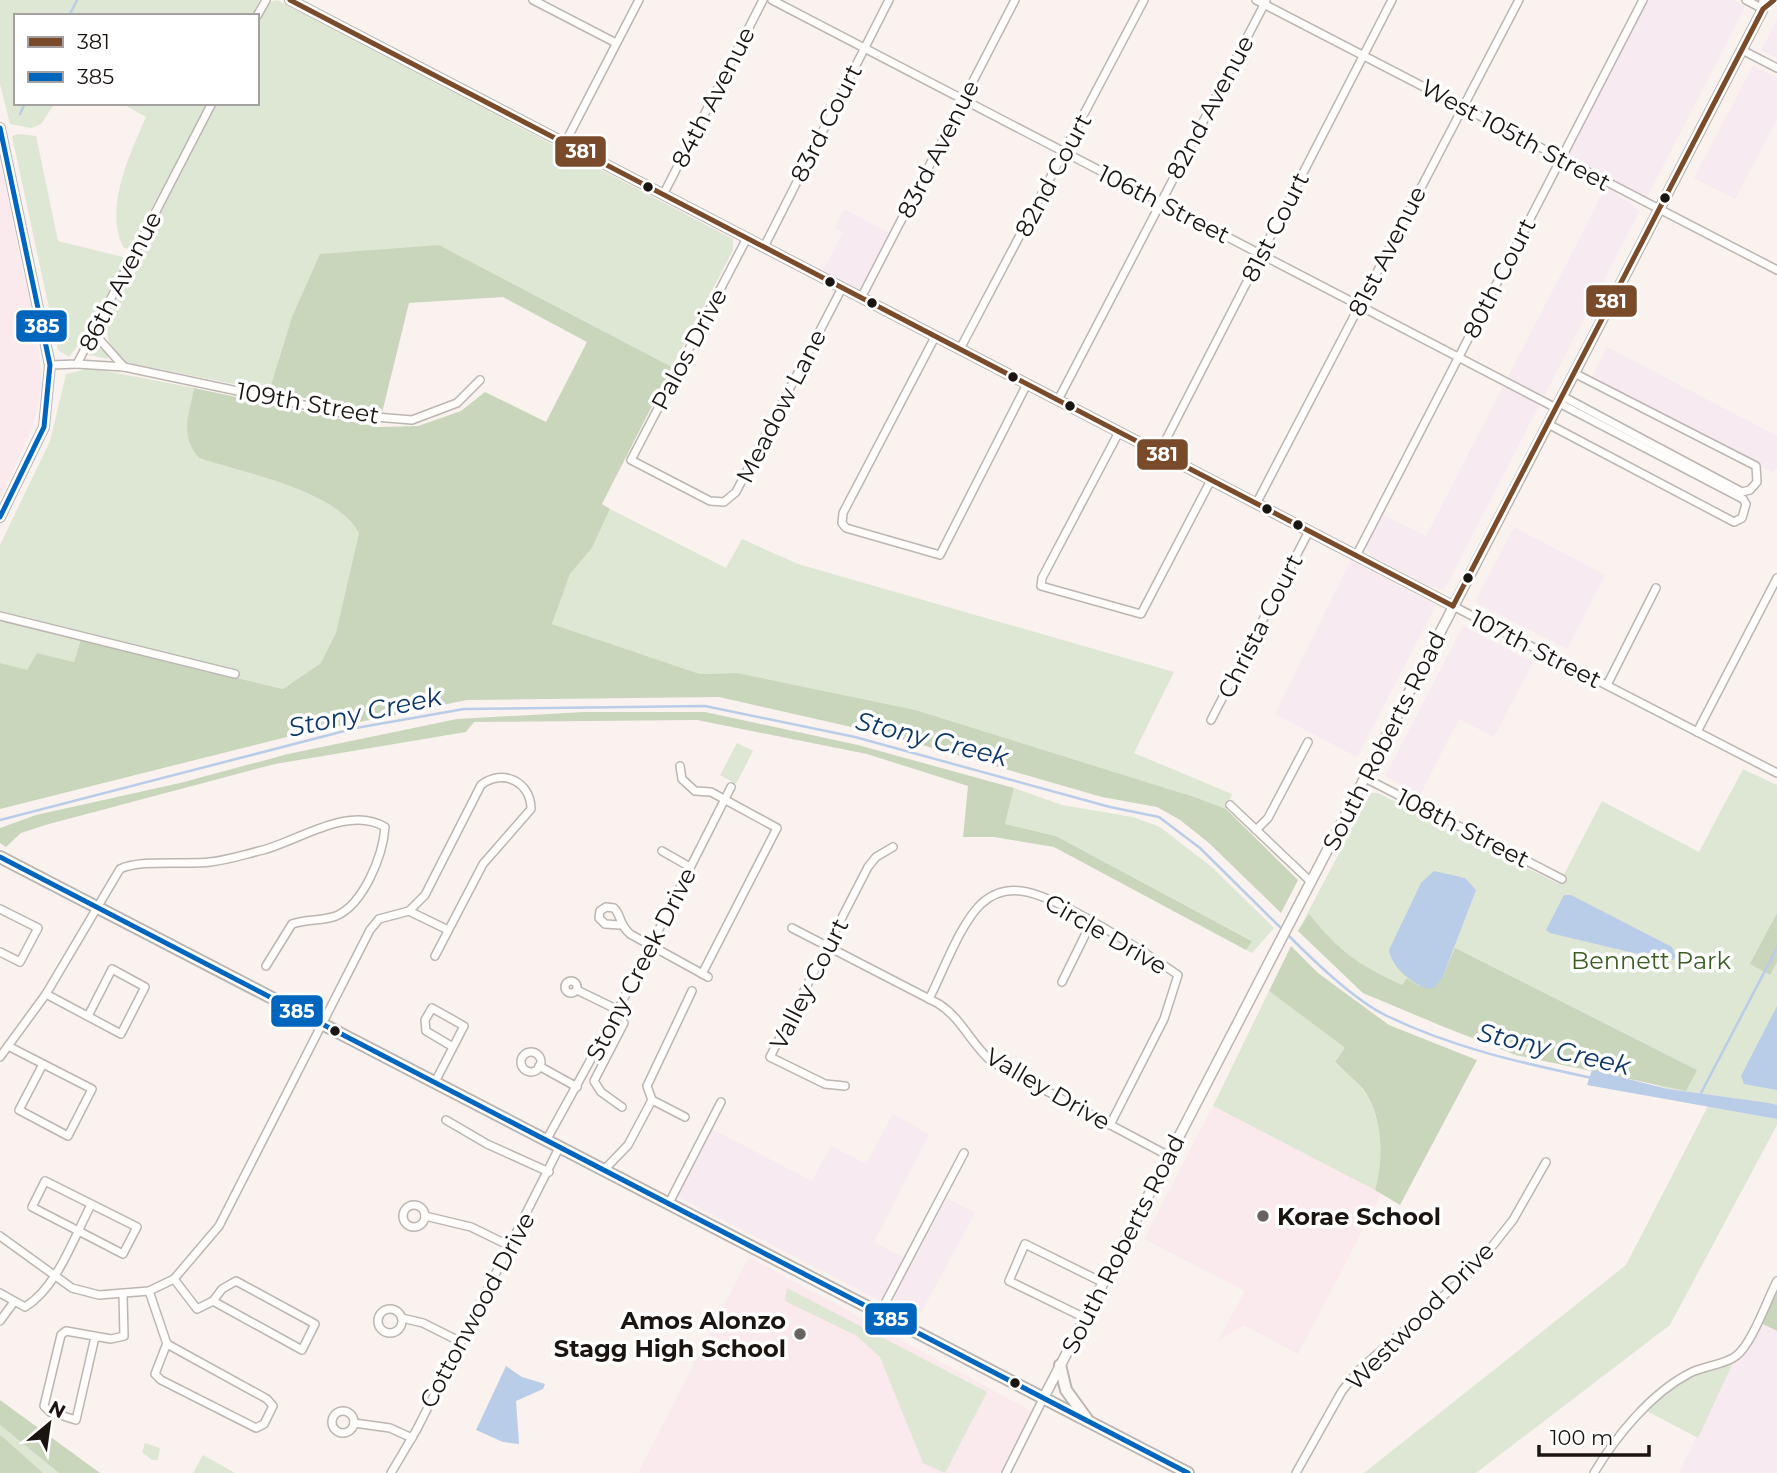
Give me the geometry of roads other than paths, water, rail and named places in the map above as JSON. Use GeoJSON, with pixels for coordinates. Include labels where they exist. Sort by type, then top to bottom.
{"type":"FeatureCollection","features":[{"type":"Feature","properties":{"kind":"main road"},"geometry":{"type":"LineString","coordinates":[[0,857],[1188,1473]]}},
{"type":"Feature","properties":{"kind":"main road"},"geometry":{"type":"LineString","coordinates":[[1060,1365],[1068,1394],[1088,1422]]}},
{"type":"Feature","properties":{"kind":"street","name":"107th Street"},"geometry":{"type":"LineString","coordinates":[[290,0],[1453,607],[1777,773]]}},
{"type":"Feature","properties":{"kind":"street"},"geometry":{"type":"LineString","coordinates":[[533,0],[616,43]]}},
{"type":"Feature","properties":{"kind":"street"},"geometry":{"type":"LineString","coordinates":[[565,143],[639,0]]}},
{"type":"Feature","properties":{"kind":"street","name":"84th Avenue"},"geometry":{"type":"LineString","coordinates":[[663,195],[763,0]]}},
{"type":"Feature","properties":{"kind":"street","name":"106th Street"},"geometry":{"type":"LineString","coordinates":[[772,0],[1459,356],[1559,402]]}},
{"type":"Feature","properties":{"kind":"street","name":"83rd Court"},"geometry":{"type":"LineString","coordinates":[[764,247],[889,0]]}},
{"type":"Feature","properties":{"kind":"street","name":"83rd Avenue"},"geometry":{"type":"LineString","coordinates":[[861,298],[1015,0]]}},
{"type":"Feature","properties":{"kind":"street","name":"82nd Court"},"geometry":{"type":"LineString","coordinates":[[960,349],[1143,0]]}},
{"type":"Feature","properties":{"kind":"street","name":"West 105th Street"},"geometry":{"type":"LineString","coordinates":[[1256,0],[1265,2],[1777,270]]}},
{"type":"Feature","properties":{"kind":"street","name":"81st Court"},"geometry":{"type":"LineString","coordinates":[[1159,453],[1392,0]]}},
{"type":"Feature","properties":{"kind":"street","name":"81st Avenue"},"geometry":{"type":"LineString","coordinates":[[1256,504],[1519,0]]}},
{"type":"Feature","properties":{"kind":"street","name":"80th Court"},"geometry":{"type":"LineString","coordinates":[[1356,556],[1643,0]]}},
{"type":"Feature","properties":{"kind":"street"},"geometry":{"type":"LineString","coordinates":[[1746,0],[1764,5]]}},
{"type":"Feature","properties":{"kind":"street","name":"South Roberts Road"},"geometry":{"type":"LineString","coordinates":[[1006,1473],[1764,5],[1774,0]]}},
{"type":"Feature","properties":{"kind":"street","name":"82nd Avenue"},"geometry":{"type":"LineString","coordinates":[[1058,401],[1265,2]]}},
{"type":"Feature","properties":{"kind":"street"},"geometry":{"type":"LineString","coordinates":[[1742,50],[1777,68]]}},
{"type":"Feature","properties":{"kind":"street","name":"86th Avenue"},"geometry":{"type":"LineString","coordinates":[[0,517],[44,427],[50,365],[78,364],[211,105]]}},
{"type":"Feature","properties":{"kind":"street"},"geometry":{"type":"LineString","coordinates":[[0,128],[50,365]]}},
{"type":"Feature","properties":{"kind":"street","name":"Palos Drive"},"geometry":{"type":"LineString","coordinates":[[631,460],[747,238]]}},
{"type":"Feature","properties":{"kind":"street","name":"Meadow Lane"},"geometry":{"type":"LineString","coordinates":[[631,460],[710,501],[724,502],[736,492],[842,288]]}},
{"type":"Feature","properties":{"kind":"street"},"geometry":{"type":"LineString","coordinates":[[96,329],[100,340],[124,367]]}},
{"type":"Feature","properties":{"kind":"street"},"geometry":{"type":"LineString","coordinates":[[935,337],[841,518],[846,528],[940,555],[1027,384]]}},
{"type":"Feature","properties":{"kind":"street","name":"109th Street"},"geometry":{"type":"LineString","coordinates":[[78,364],[124,367],[351,415],[412,421],[457,403],[480,380]]}},
{"type":"Feature","properties":{"kind":"street"},"geometry":{"type":"LineString","coordinates":[[1559,402],[1742,492],[1749,490],[1757,482],[1756,466],[1574,373]]}},
{"type":"Feature","properties":{"kind":"street"},"geometry":{"type":"LineString","coordinates":[[1548,424],[1731,521],[1742,518],[1746,504],[1742,499],[1559,402]]}},
{"type":"Feature","properties":{"kind":"street"},"geometry":{"type":"LineString","coordinates":[[1119,432],[1042,578],[1041,586],[1134,613],[1144,611],[1211,480]]}},
{"type":"Feature","properties":{"kind":"street","name":"Christa Court"},"geometry":{"type":"LineString","coordinates":[[1211,720],[1309,531]]}},
{"type":"Feature","properties":{"kind":"street"},"geometry":{"type":"LineString","coordinates":[[1697,732],[1777,578]]}},
{"type":"Feature","properties":{"kind":"street"},"geometry":{"type":"LineString","coordinates":[[1607,685],[1656,588]]}},
{"type":"Feature","properties":{"kind":"street"},"geometry":{"type":"LineString","coordinates":[[0,616],[235,674]]}},
{"type":"Feature","properties":{"kind":"street"},"geometry":{"type":"LineString","coordinates":[[1256,830],[1268,818],[1308,742]]}},
{"type":"Feature","properties":{"kind":"street"},"geometry":{"type":"LineString","coordinates":[[620,925],[649,947],[705,975],[777,828],[711,792],[695,791],[682,779],[680,766]]}},
{"type":"Feature","properties":{"kind":"street"},"geometry":{"type":"LineString","coordinates":[[0,1236],[72,1288],[99,1295],[149,1291],[174,1279],[219,1226],[370,930],[379,919],[409,911],[425,895],[481,785],[500,777],[514,779],[525,786],[531,797],[531,809],[483,864],[435,956]]}},
{"type":"Feature","properties":{"kind":"street","name":"108th Street"},"geometry":{"type":"LineString","coordinates":[[1364,778],[1562,879]]}},
{"type":"Feature","properties":{"kind":"street","name":"Stony Creek Drive"},"geometry":{"type":"LineString","coordinates":[[547,1139],[618,1010],[731,787]]}},
{"type":"Feature","properties":{"kind":"street"},"geometry":{"type":"LineString","coordinates":[[1230,804],[1311,882]]}},
{"type":"Feature","properties":{"kind":"street"},"geometry":{"type":"LineString","coordinates":[[0,1057],[46,994],[100,908],[120,869],[132,863],[157,865],[212,862],[267,849],[349,820],[372,819],[385,827],[383,845],[356,901],[335,916],[292,924],[267,966]]}},
{"type":"Feature","properties":{"kind":"street","name":"Valley Court"},"geometry":{"type":"LineString","coordinates":[[845,1086],[825,1084],[770,1057],[867,867],[876,857],[893,847]]}},
{"type":"Feature","properties":{"kind":"street"},"geometry":{"type":"LineString","coordinates":[[662,851],[690,867]]}},
{"type":"Feature","properties":{"kind":"street","name":"Circle Drive"},"geometry":{"type":"LineString","coordinates":[[929,999],[975,911],[996,894],[1012,890],[1031,892],[1143,950],[1178,975],[1164,1018],[1110,1125]]}},
{"type":"Feature","properties":{"kind":"street"},"geometry":{"type":"LineString","coordinates":[[0,909],[38,928],[20,962],[0,952]]}},
{"type":"Feature","properties":{"kind":"street"},"geometry":{"type":"LineString","coordinates":[[409,911],[448,930]]}},
{"type":"Feature","properties":{"kind":"street"},"geometry":{"type":"LineString","coordinates":[[1062,982],[1091,923]]}},
{"type":"Feature","properties":{"kind":"street","name":"Valley Drive"},"geometry":{"type":"LineString","coordinates":[[792,928],[929,999],[956,1017],[978,1049],[992,1062],[1169,1156]]}},
{"type":"Feature","properties":{"kind":"street"},"geometry":{"type":"LineString","coordinates":[[46,994],[121,1034],[145,986],[112,969],[88,1016]]}},
{"type":"Feature","properties":{"kind":"street"},"geometry":{"type":"LineString","coordinates":[[577,990],[618,1010]]}},
{"type":"Feature","properties":{"kind":"street"},"geometry":{"type":"LineString","coordinates":[[685,1118],[652,1100],[647,1086],[692,991]]}},
{"type":"Feature","properties":{"kind":"street"},"geometry":{"type":"LineString","coordinates":[[435,1082],[464,1026],[432,1008],[425,1020],[426,1031],[453,1047]]}},
{"type":"Feature","properties":{"kind":"street"},"geometry":{"type":"LineString","coordinates":[[622,1107],[594,1084],[624,1023]]}},
{"type":"Feature","properties":{"kind":"street"},"geometry":{"type":"LineString","coordinates":[[8,1046],[92,1089],[68,1136],[19,1111],[43,1064]]}},
{"type":"Feature","properties":{"kind":"street"},"geometry":{"type":"LineString","coordinates":[[598,1047],[608,1053]]}},
{"type":"Feature","properties":{"kind":"street"},"geometry":{"type":"LineString","coordinates":[[539,1066],[577,1087]]}},
{"type":"Feature","properties":{"kind":"street"},"geometry":{"type":"LineString","coordinates":[[606,1170],[628,1145],[652,1100]]}},
{"type":"Feature","properties":{"kind":"street"},"geometry":{"type":"LineString","coordinates":[[669,1203],[721,1102]]}},
{"type":"Feature","properties":{"kind":"street"},"geometry":{"type":"LineString","coordinates":[[446,1120],[487,1144],[549,1172]]}},
{"type":"Feature","properties":{"kind":"street","name":"Cottonwood Drive"},"geometry":{"type":"LineString","coordinates":[[391,1473],[412,1438],[560,1146]]}},
{"type":"Feature","properties":{"kind":"street"},"geometry":{"type":"LineString","coordinates":[[880,1313],[964,1153]]}},
{"type":"Feature","properties":{"kind":"street","name":"Westwood Drive"},"geometry":{"type":"LineString","coordinates":[[1297,1473],[1342,1391],[1359,1370],[1474,1269],[1513,1220],[1546,1162]]}},
{"type":"Feature","properties":{"kind":"street"},"geometry":{"type":"LineString","coordinates":[[45,1181],[91,1205],[137,1227],[123,1254],[32,1207],[45,1181]]}},
{"type":"Feature","properties":{"kind":"street"},"geometry":{"type":"LineString","coordinates":[[0,1293],[25,1307],[34,1302],[54,1275],[91,1205]]}},
{"type":"Feature","properties":{"kind":"street"},"geometry":{"type":"LineString","coordinates":[[425,1216],[471,1227],[508,1245]]}},
{"type":"Feature","properties":{"kind":"street"},"geometry":{"type":"LineString","coordinates":[[1085,1318],[1009,1281],[1025,1244],[1104,1283]]}},
{"type":"Feature","properties":{"kind":"street"},"geometry":{"type":"LineString","coordinates":[[174,1279],[197,1309],[214,1301],[222,1289],[236,1281],[315,1324],[302,1350],[214,1301]]}},
{"type":"Feature","properties":{"kind":"street"},"geometry":{"type":"LineString","coordinates":[[1594,1473],[1637,1417],[1678,1381],[1698,1369],[1736,1356],[1743,1349],[1777,1281]]}},
{"type":"Feature","properties":{"kind":"street"},"geometry":{"type":"LineString","coordinates":[[149,1291],[166,1343],[155,1374],[161,1380],[256,1428],[264,1424],[273,1406],[267,1399],[166,1343]]}},
{"type":"Feature","properties":{"kind":"street"},"geometry":{"type":"LineString","coordinates":[[95,1337],[76,1420],[47,1411],[44,1406],[61,1335],[66,1331],[95,1337],[124,1336],[123,1295]]}},
{"type":"Feature","properties":{"kind":"street"},"geometry":{"type":"LineString","coordinates":[[0,1321],[14,1302]]}},
{"type":"Feature","properties":{"kind":"street"},"geometry":{"type":"LineString","coordinates":[[402,1318],[423,1323],[459,1341]]}},
{"type":"Feature","properties":{"kind":"street"},"geometry":{"type":"LineString","coordinates":[[354,1423],[390,1428],[412,1438]]}},
{"type":"Feature","properties":{"kind":"water"},"geometry":{"type":"Polygon","coordinates":[[[1434,871],[1465,878],[1476,890],[1443,976],[1434,988],[1427,989],[1403,974],[1394,963],[1389,950],[1421,883],[1434,871]]]}},
{"type":"Feature","properties":{"kind":"water"},"geometry":{"type":"Polygon","coordinates":[[[1564,895],[1571,895],[1672,947],[1676,957],[1673,960],[1663,960],[1550,933],[1546,930],[1564,895]]]}},
{"type":"Feature","properties":{"kind":"water"},"geometry":{"type":"Polygon","coordinates":[[[1777,1006],[1777,1090],[1744,1084],[1741,1076],[1777,1006]]]}},
{"type":"Feature","properties":{"kind":"water"},"geometry":{"type":"Polygon","coordinates":[[[1592,1070],[1668,1089],[1777,1105],[1777,1119],[1587,1085],[1592,1070]]]}},
{"type":"Feature","properties":{"kind":"water"},"geometry":{"type":"Polygon","coordinates":[[[506,1366],[522,1377],[545,1384],[543,1389],[516,1401],[519,1444],[503,1442],[476,1430],[506,1366]]]}},
{"type":"Feature","properties":{"kind":"waterway"},"geometry":{"type":"LineString","coordinates":[[70,14],[77,0]]}},
{"type":"Feature","properties":{"kind":"waterway"},"geometry":{"type":"LineString","coordinates":[[20,114],[24,105]]}},
{"type":"Feature","properties":{"kind":"waterway","name":"Stony Creek"},"geometry":{"type":"LineString","coordinates":[[0,820],[356,728],[464,709],[705,706],[855,737],[1110,807],[1159,817],[1200,848],[1283,930]]}},
{"type":"Feature","properties":{"kind":"waterway","name":"Stony Creek"},"geometry":{"type":"LineString","coordinates":[[1288,935],[1348,990],[1387,1016],[1462,1046],[1592,1078]]}},
{"type":"Feature","properties":{"kind":"waterway"},"geometry":{"type":"LineString","coordinates":[[1701,1093],[1777,948]]}},
{"type":"Feature","properties":{"kind":"place","name":"Korae School"},"geometry":{"type":"Point","coordinates":[1263,1216]}},
{"type":"Feature","properties":{"kind":"place","name":"Amos Alonzo Stagg High School"},"geometry":{"type":"Point","coordinates":[800,1334]}},
{"type":"Feature","properties":{"kind":"park label","name":"Bennett Park"},"geometry":{"type":"Point","coordinates":[1651,960]}}]}
